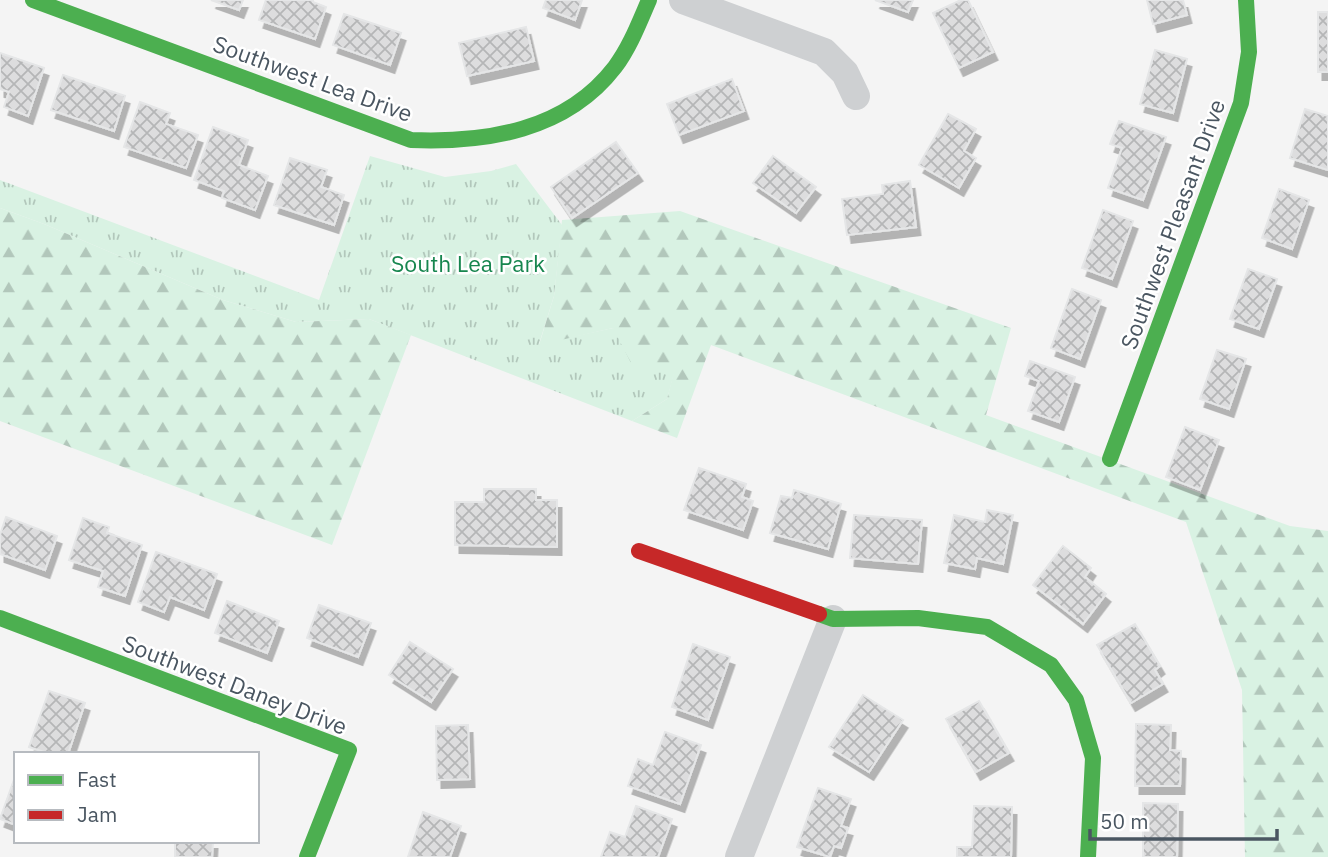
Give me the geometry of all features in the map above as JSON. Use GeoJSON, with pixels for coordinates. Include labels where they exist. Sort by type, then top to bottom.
{"type":"FeatureCollection","features":[{"type":"Feature","properties":{"kind":"street","name":"Southwest Lea Drive"},"geometry":{"type":"LineString","coordinates":[[33,0],[411,140],[448,143],[491,139],[523,132],[560,113],[601,82],[628,45],[649,0]]}},
{"type":"Feature","properties":{"kind":"street"},"geometry":{"type":"LineString","coordinates":[[683,0],[824,51],[845,73],[856,96]]}},
{"type":"Feature","properties":{"kind":"street","name":"Southwest Pleasant Drive"},"geometry":{"type":"LineString","coordinates":[[1110,459],[1241,103],[1248,72],[1250,43],[1246,0]]}},
{"type":"Feature","properties":{"kind":"street"},"geometry":{"type":"LineString","coordinates":[[639,551],[833,619],[918,618],[987,627],[1051,665],[1076,701],[1093,758],[1088,857]]}},
{"type":"Feature","properties":{"kind":"street"},"geometry":{"type":"LineString","coordinates":[[739,857],[833,619]]}},
{"type":"Feature","properties":{"kind":"street","name":"Southwest Daney Drive"},"geometry":{"type":"LineString","coordinates":[[2,624],[349,750],[307,857]]}},
{"type":"Feature","properties":{"kind":"green space","name":"South Lea Park"},"geometry":{"type":"Polygon","coordinates":[[[370,156],[445,177],[491,171],[516,164],[562,225],[554,296],[539,344],[613,328],[677,363],[667,399],[632,421],[369,319],[296,322],[223,300],[0,208],[0,180],[319,300],[370,156]]]}},
{"type":"Feature","properties":{"kind":"green space"},"geometry":{"type":"Polygon","coordinates":[[[0,208],[223,300],[296,322],[369,319],[411,335],[332,545],[0,421],[0,208]]]}},
{"type":"Feature","properties":{"kind":"green space"},"geometry":{"type":"Polygon","coordinates":[[[680,211],[1011,328],[986,415],[1290,526],[1328,531],[1328,857],[1245,857],[1242,690],[1186,522],[711,345],[677,438],[632,421],[667,399],[676,364],[631,363],[613,328],[539,345],[554,296],[562,220],[680,211]]]}},
{"type":"Feature","properties":{"kind":"building"},"geometry":{"type":"Polygon","coordinates":[[[211,0],[243,0],[239,10],[211,0]]]}},
{"type":"Feature","properties":{"kind":"building"},"geometry":{"type":"Polygon","coordinates":[[[266,0],[313,0],[326,7],[315,39],[259,20],[266,0]]]}},
{"type":"Feature","properties":{"kind":"building"},"geometry":{"type":"Polygon","coordinates":[[[546,0],[582,0],[575,20],[543,8],[546,0]]]}},
{"type":"Feature","properties":{"kind":"building"},"geometry":{"type":"Polygon","coordinates":[[[875,0],[913,0],[908,12],[875,0]]]}},
{"type":"Feature","properties":{"kind":"building"},"geometry":{"type":"Polygon","coordinates":[[[961,0],[968,0],[993,52],[959,68],[933,13],[961,0]]]}},
{"type":"Feature","properties":{"kind":"building"},"geometry":{"type":"Polygon","coordinates":[[[1147,0],[1183,0],[1187,15],[1153,24],[1147,0]]]}},
{"type":"Feature","properties":{"kind":"building"},"geometry":{"type":"Polygon","coordinates":[[[1318,12],[1328,12],[1328,72],[1318,72],[1318,12]]]}},
{"type":"Feature","properties":{"kind":"building"},"geometry":{"type":"Polygon","coordinates":[[[344,14],[401,33],[390,65],[333,45],[344,14]]]}},
{"type":"Feature","properties":{"kind":"building"},"geometry":{"type":"Polygon","coordinates":[[[526,27],[534,61],[467,76],[459,43],[526,27]]]}},
{"type":"Feature","properties":{"kind":"building"},"geometry":{"type":"Polygon","coordinates":[[[1155,50],[1187,59],[1173,113],[1140,104],[1155,50]]]}},
{"type":"Feature","properties":{"kind":"building"},"geometry":{"type":"Polygon","coordinates":[[[0,53],[44,68],[28,116],[4,107],[9,92],[0,89],[0,53]]]}},
{"type":"Feature","properties":{"kind":"building"},"geometry":{"type":"Polygon","coordinates":[[[63,75],[125,96],[114,131],[51,110],[63,75]]]}},
{"type":"Feature","properties":{"kind":"building"},"geometry":{"type":"Polygon","coordinates":[[[732,79],[744,111],[679,135],[667,104],[732,79]]]}},
{"type":"Feature","properties":{"kind":"building"},"geometry":{"type":"Polygon","coordinates":[[[140,102],[170,113],[166,124],[198,135],[186,168],[124,147],[140,102]]]}},
{"type":"Feature","properties":{"kind":"building"},"geometry":{"type":"Polygon","coordinates":[[[1305,109],[1328,116],[1328,170],[1290,158],[1305,109]]]}},
{"type":"Feature","properties":{"kind":"building"},"geometry":{"type":"Polygon","coordinates":[[[948,114],[976,129],[964,151],[976,158],[959,188],[919,165],[948,114]]]}},
{"type":"Feature","properties":{"kind":"building"},"geometry":{"type":"Polygon","coordinates":[[[1119,121],[1166,137],[1143,200],[1108,188],[1122,148],[1110,144],[1119,121]]]}},
{"type":"Feature","properties":{"kind":"building"},"geometry":{"type":"Polygon","coordinates":[[[213,127],[248,140],[239,165],[268,176],[255,210],[222,198],[224,191],[194,180],[213,127]]]}},
{"type":"Feature","properties":{"kind":"building"},"geometry":{"type":"Polygon","coordinates":[[[616,142],[638,173],[572,218],[551,187],[616,142]]]}},
{"type":"Feature","properties":{"kind":"building"},"geometry":{"type":"Polygon","coordinates":[[[773,156],[816,187],[796,213],[753,183],[773,156]]]}},
{"type":"Feature","properties":{"kind":"building"},"geometry":{"type":"Polygon","coordinates":[[[290,158],[327,170],[321,187],[344,195],[334,225],[274,205],[290,158]]]}},
{"type":"Feature","properties":{"kind":"building"},"geometry":{"type":"Polygon","coordinates":[[[910,181],[916,227],[847,235],[842,199],[883,194],[882,185],[910,181]]]}},
{"type":"Feature","properties":{"kind":"building"},"geometry":{"type":"Polygon","coordinates":[[[1279,189],[1309,200],[1292,249],[1262,238],[1279,189]]]}},
{"type":"Feature","properties":{"kind":"building"},"geometry":{"type":"Polygon","coordinates":[[[1103,210],[1133,221],[1112,279],[1082,268],[1103,210]]]}},
{"type":"Feature","properties":{"kind":"building"},"geometry":{"type":"Polygon","coordinates":[[[1248,269],[1277,279],[1259,329],[1230,319],[1248,269]]]}},
{"type":"Feature","properties":{"kind":"building"},"geometry":{"type":"Polygon","coordinates":[[[1072,289],[1101,300],[1080,359],[1051,348],[1072,289]]]}},
{"type":"Feature","properties":{"kind":"building"},"geometry":{"type":"Polygon","coordinates":[[[1217,350],[1246,359],[1229,409],[1200,399],[1217,350]]]}},
{"type":"Feature","properties":{"kind":"building"},"geometry":{"type":"Polygon","coordinates":[[[1030,361],[1075,377],[1059,422],[1028,411],[1039,381],[1025,376],[1030,361]]]}},
{"type":"Feature","properties":{"kind":"building"},"geometry":{"type":"Polygon","coordinates":[[[1185,427],[1219,440],[1200,490],[1166,477],[1185,427]]]}},
{"type":"Feature","properties":{"kind":"building"},"geometry":{"type":"Polygon","coordinates":[[[699,468],[746,484],[742,497],[753,501],[743,530],[684,510],[699,468]]]}},
{"type":"Feature","properties":{"kind":"building"},"geometry":{"type":"Polygon","coordinates":[[[484,489],[536,489],[536,500],[557,500],[557,547],[455,545],[455,502],[484,502],[484,489]]]}},
{"type":"Feature","properties":{"kind":"building"},"geometry":{"type":"Polygon","coordinates":[[[794,490],[841,504],[828,549],[770,533],[781,496],[792,498],[794,490]]]}},
{"type":"Feature","properties":{"kind":"building"},"geometry":{"type":"Polygon","coordinates":[[[987,510],[1013,515],[1003,564],[977,558],[975,569],[944,563],[954,515],[985,522],[987,510]]]}},
{"type":"Feature","properties":{"kind":"building"},"geometry":{"type":"Polygon","coordinates":[[[854,515],[922,520],[918,564],[850,558],[854,515]]]}},
{"type":"Feature","properties":{"kind":"building"},"geometry":{"type":"Polygon","coordinates":[[[6,517],[57,536],[45,570],[0,554],[0,535],[6,517]]]}},
{"type":"Feature","properties":{"kind":"building"},"geometry":{"type":"Polygon","coordinates":[[[83,518],[109,527],[107,533],[142,545],[125,596],[98,587],[103,571],[69,560],[83,518]]]}},
{"type":"Feature","properties":{"kind":"building"},"geometry":{"type":"Polygon","coordinates":[[[1063,546],[1091,568],[1085,577],[1106,594],[1083,624],[1033,585],[1063,546]]]}},
{"type":"Feature","properties":{"kind":"building"},"geometry":{"type":"Polygon","coordinates":[[[156,552],[217,574],[204,610],[170,597],[164,612],[138,602],[156,552]]]}},
{"type":"Feature","properties":{"kind":"building"},"geometry":{"type":"Polygon","coordinates":[[[227,601],[279,621],[267,653],[215,633],[227,601]]]}},
{"type":"Feature","properties":{"kind":"building"},"geometry":{"type":"Polygon","coordinates":[[[319,605],[371,623],[358,657],[307,638],[319,605]]]}},
{"type":"Feature","properties":{"kind":"building"},"geometry":{"type":"Polygon","coordinates":[[[1135,624],[1160,666],[1155,670],[1163,684],[1131,703],[1097,645],[1135,624]]]}},
{"type":"Feature","properties":{"kind":"building"},"geometry":{"type":"Polygon","coordinates":[[[410,642],[453,669],[431,702],[389,675],[410,642]]]}},
{"type":"Feature","properties":{"kind":"building"},"geometry":{"type":"Polygon","coordinates":[[[693,644],[730,657],[708,720],[672,707],[693,644]]]}},
{"type":"Feature","properties":{"kind":"building"},"geometry":{"type":"Polygon","coordinates":[[[49,691],[85,703],[69,752],[44,752],[29,747],[49,691]]]}},
{"type":"Feature","properties":{"kind":"building"},"geometry":{"type":"Polygon","coordinates":[[[863,695],[903,720],[869,772],[829,747],[863,695]]]}},
{"type":"Feature","properties":{"kind":"building"},"geometry":{"type":"Polygon","coordinates":[[[979,701],[1009,753],[976,772],[946,719],[979,701]]]}},
{"type":"Feature","properties":{"kind":"building"},"geometry":{"type":"Polygon","coordinates":[[[1136,724],[1171,725],[1170,750],[1181,751],[1180,786],[1135,786],[1136,724]]]}},
{"type":"Feature","properties":{"kind":"building"},"geometry":{"type":"Polygon","coordinates":[[[468,725],[470,779],[437,780],[436,726],[468,725]]]}},
{"type":"Feature","properties":{"kind":"building"},"geometry":{"type":"Polygon","coordinates":[[[665,732],[701,745],[680,804],[628,786],[638,759],[653,765],[665,732]]]}},
{"type":"Feature","properties":{"kind":"building"},"geometry":{"type":"Polygon","coordinates":[[[14,780],[14,824],[0,819],[14,780]]]}},
{"type":"Feature","properties":{"kind":"building"},"geometry":{"type":"Polygon","coordinates":[[[818,788],[851,799],[841,826],[848,828],[841,848],[834,846],[830,857],[797,847],[818,788]]]}},
{"type":"Feature","properties":{"kind":"building"},"geometry":{"type":"Polygon","coordinates":[[[1143,803],[1178,804],[1177,857],[1143,857],[1143,803]]]}},
{"type":"Feature","properties":{"kind":"building"},"geometry":{"type":"Polygon","coordinates":[[[636,806],[672,819],[658,857],[601,857],[610,832],[625,837],[636,806]]]}},
{"type":"Feature","properties":{"kind":"building"},"geometry":{"type":"Polygon","coordinates":[[[974,806],[1012,807],[1011,857],[957,857],[957,847],[972,847],[974,806]]]}},
{"type":"Feature","properties":{"kind":"building"},"geometry":{"type":"Polygon","coordinates":[[[423,812],[461,826],[450,857],[408,857],[423,812]]]}},
{"type":"Feature","properties":{"kind":"building"},"geometry":{"type":"Polygon","coordinates":[[[175,843],[213,843],[212,857],[175,857],[175,843]]]}},
{"type":"Feature","properties":{"kind":"traffic: fast"},"geometry":{"type":"LineString","coordinates":[[33,0],[411,140],[468,139],[496,135],[523,129],[573,106],[595,89],[615,67],[630,43],[649,0]]}},
{"type":"Feature","properties":{"kind":"traffic: fast"},"geometry":{"type":"LineString","coordinates":[[1110,459],[1241,103],[1249,52],[1246,0]]}},
{"type":"Feature","properties":{"kind":"traffic: fast"},"geometry":{"type":"LineString","coordinates":[[819,614],[833,619],[918,618],[987,627],[1051,665],[1076,700],[1093,758],[1088,857]]}},
{"type":"Feature","properties":{"kind":"traffic: fast"},"geometry":{"type":"LineString","coordinates":[[0,618],[349,750],[307,857]]}},
{"type":"Feature","properties":{"kind":"traffic: jam"},"geometry":{"type":"LineString","coordinates":[[639,551],[819,614]]}}]}
